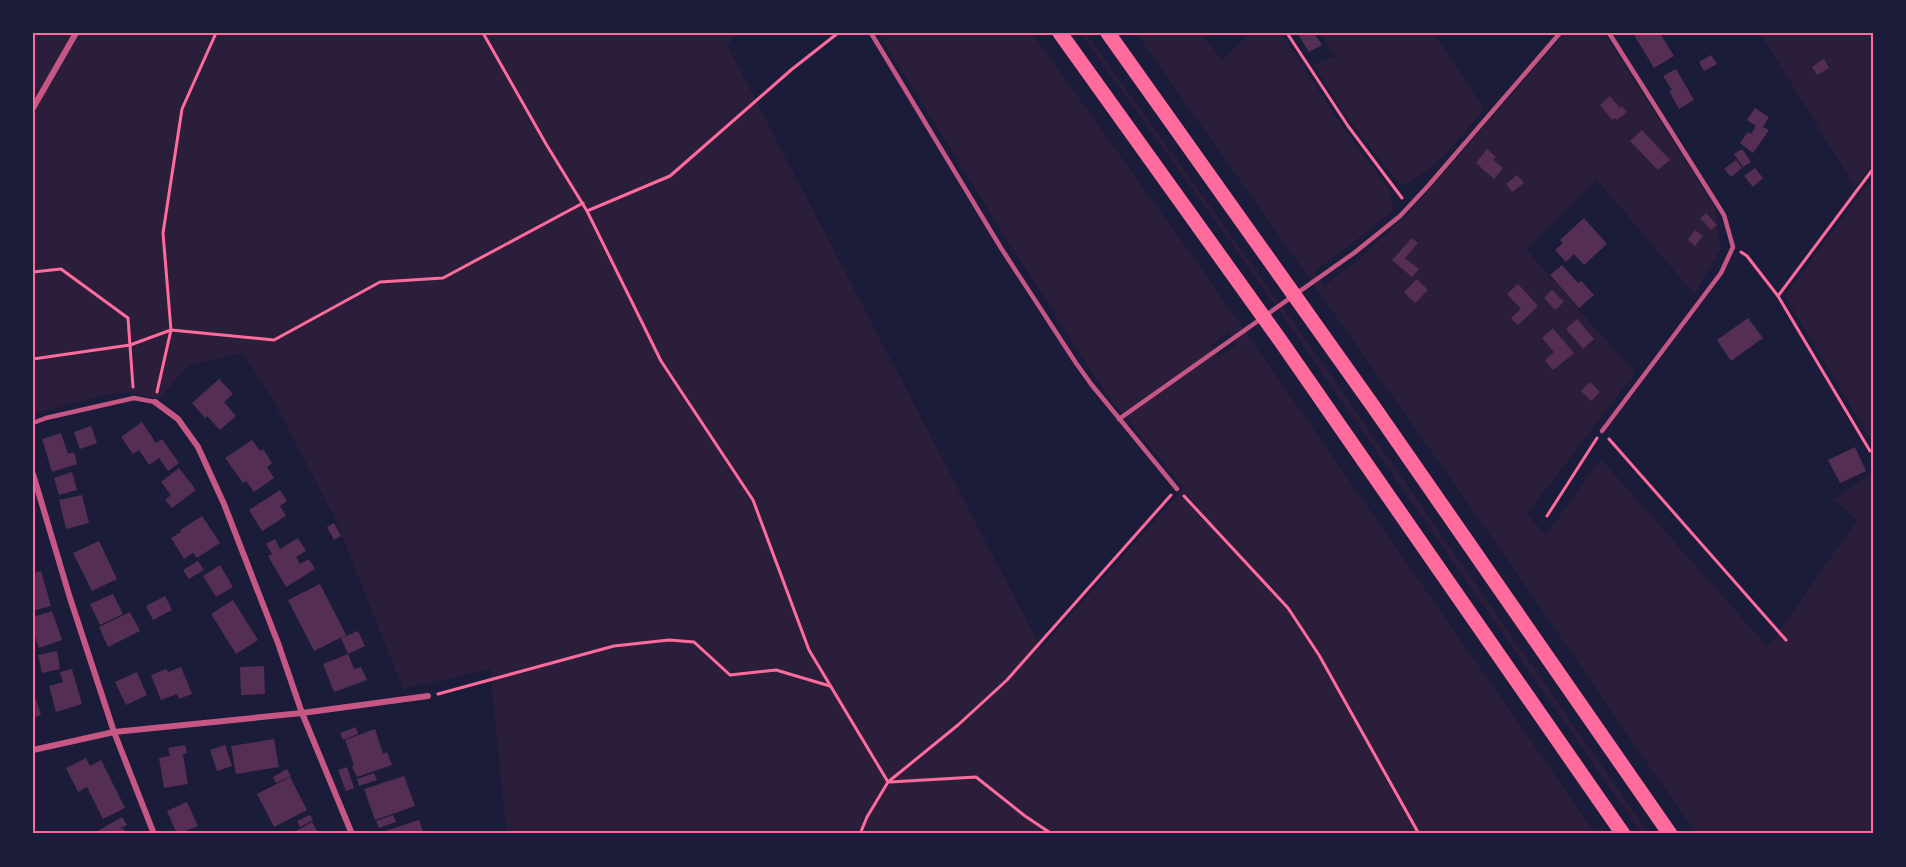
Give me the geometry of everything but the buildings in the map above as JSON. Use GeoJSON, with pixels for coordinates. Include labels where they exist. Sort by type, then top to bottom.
{"type":"FeatureCollection","features":[{"type":"Feature","properties":{"kind":"highway"},"geometry":{"type":"LineString","coordinates":[[1060,33],[1280,340],[1623,834]]}},
{"type":"Feature","properties":{"kind":"highway"},"geometry":{"type":"LineString","coordinates":[[1108,33],[1373,406],[1670,834]]}},
{"type":"Feature","properties":{"kind":"street"},"geometry":{"type":"LineString","coordinates":[[33,108],[76,33]]}},
{"type":"Feature","properties":{"kind":"street"},"geometry":{"type":"LineString","coordinates":[[155,402],[178,419],[198,447],[224,504],[249,565],[302,713],[352,834]]}},
{"type":"Feature","properties":{"kind":"street"},"geometry":{"type":"LineString","coordinates":[[33,474],[70,598],[114,732],[154,834]]}},
{"type":"Feature","properties":{"kind":"street"},"geometry":{"type":"LineString","coordinates":[[33,750],[114,732],[302,713],[428,696]]}},
{"type":"Feature","properties":{"kind":"lane"},"geometry":{"type":"LineString","coordinates":[[871,33],[1001,248],[1081,370],[1177,489]]}},
{"type":"Feature","properties":{"kind":"lane"},"geometry":{"type":"LineString","coordinates":[[1119,419],[1354,253],[1400,216],[1560,33]]}},
{"type":"Feature","properties":{"kind":"lane"},"geometry":{"type":"LineString","coordinates":[[1602,432],[1721,273],[1733,248],[1724,215],[1609,33]]}},
{"type":"Feature","properties":{"kind":"lane"},"geometry":{"type":"LineString","coordinates":[[33,423],[134,398],[155,402]]}},
{"type":"Feature","properties":{"kind":"path"},"geometry":{"type":"LineString","coordinates":[[155,402],[171,330],[163,233],[182,109],[216,33]]}},
{"type":"Feature","properties":{"kind":"path"},"geometry":{"type":"LineString","coordinates":[[483,33],[546,144],[583,203],[662,361],[753,500],[809,650],[888,782]]}},
{"type":"Feature","properties":{"kind":"path"},"geometry":{"type":"LineString","coordinates":[[587,211],[670,176],[791,70],[838,33]]}},
{"type":"Feature","properties":{"kind":"path"},"geometry":{"type":"LineString","coordinates":[[1287,33],[1348,126],[1409,206]]}},
{"type":"Feature","properties":{"kind":"path"},"geometry":{"type":"LineString","coordinates":[[1778,296],[1873,169]]}},
{"type":"Feature","properties":{"kind":"path"},"geometry":{"type":"LineString","coordinates":[[33,359],[130,345],[171,330],[274,340],[380,282],[443,278],[583,203]]}},
{"type":"Feature","properties":{"kind":"path"},"geometry":{"type":"LineString","coordinates":[[1733,248],[1747,256],[1778,296],[1870,452]]}},
{"type":"Feature","properties":{"kind":"path"},"geometry":{"type":"LineString","coordinates":[[33,273],[61,269],[128,318],[134,398]]}},
{"type":"Feature","properties":{"kind":"path"},"geometry":{"type":"LineString","coordinates":[[1547,516],[1602,432],[1786,640]]}},
{"type":"Feature","properties":{"kind":"path"},"geometry":{"type":"LineString","coordinates":[[860,834],[867,817],[888,782],[958,725],[1007,680],[1177,489],[1288,608],[1319,655],[1419,834]]}},
{"type":"Feature","properties":{"kind":"path"},"geometry":{"type":"LineString","coordinates":[[428,696],[614,646],[669,640],[694,642],[730,675],[776,670],[830,686]]}},
{"type":"Feature","properties":{"kind":"path"},"geometry":{"type":"LineString","coordinates":[[888,782],[976,777],[1025,816],[1052,834]]}},
{"type":"Feature","properties":{"kind":"shaded area"},"geometry":{"type":"Polygon","coordinates":[[[33,33],[739,33],[727,45],[1041,648],[1184,488],[1107,395],[878,33],[1032,33],[1196,261],[1596,834],[509,834],[506,827],[490,669],[403,689],[334,516],[273,400],[243,353],[188,365],[160,399],[130,392],[110,394],[33,414],[33,33]],[[1229,332],[1211,345],[1219,357],[1238,344],[1229,332]]]}},
{"type":"Feature","properties":{"kind":"shaded area"},"geometry":{"type":"Polygon","coordinates":[[[1080,33],[1086,33],[1321,361],[1649,834],[1642,834],[1259,282],[1080,33]]]}},
{"type":"Feature","properties":{"kind":"shaded area"},"geometry":{"type":"Polygon","coordinates":[[[1136,33],[1202,33],[1222,60],[1250,33],[1281,33],[1342,126],[1389,189],[1393,210],[1315,271],[1324,286],[1353,264],[1409,213],[1565,33],[1604,33],[1716,209],[1721,249],[1694,294],[1597,180],[1526,249],[1635,373],[1527,514],[1546,535],[1601,459],[1768,647],[1857,520],[1834,500],[1873,472],[1873,834],[1696,834],[1491,536],[1136,33]]]}},
{"type":"Feature","properties":{"kind":"shaded area"},"geometry":{"type":"Polygon","coordinates":[[[1319,33],[1434,33],[1484,109],[1435,163],[1424,173],[1401,186],[1348,119],[1313,64],[1336,57],[1319,33]]]}},
{"type":"Feature","properties":{"kind":"shaded area"},"geometry":{"type":"Polygon","coordinates":[[[1760,33],[1873,33],[1873,163],[1855,187],[1760,33]]]}},
{"type":"Feature","properties":{"kind":"shaded area"},"geometry":{"type":"Polygon","coordinates":[[[1873,177],[1873,444],[1785,296],[1873,177]]]}}]}
